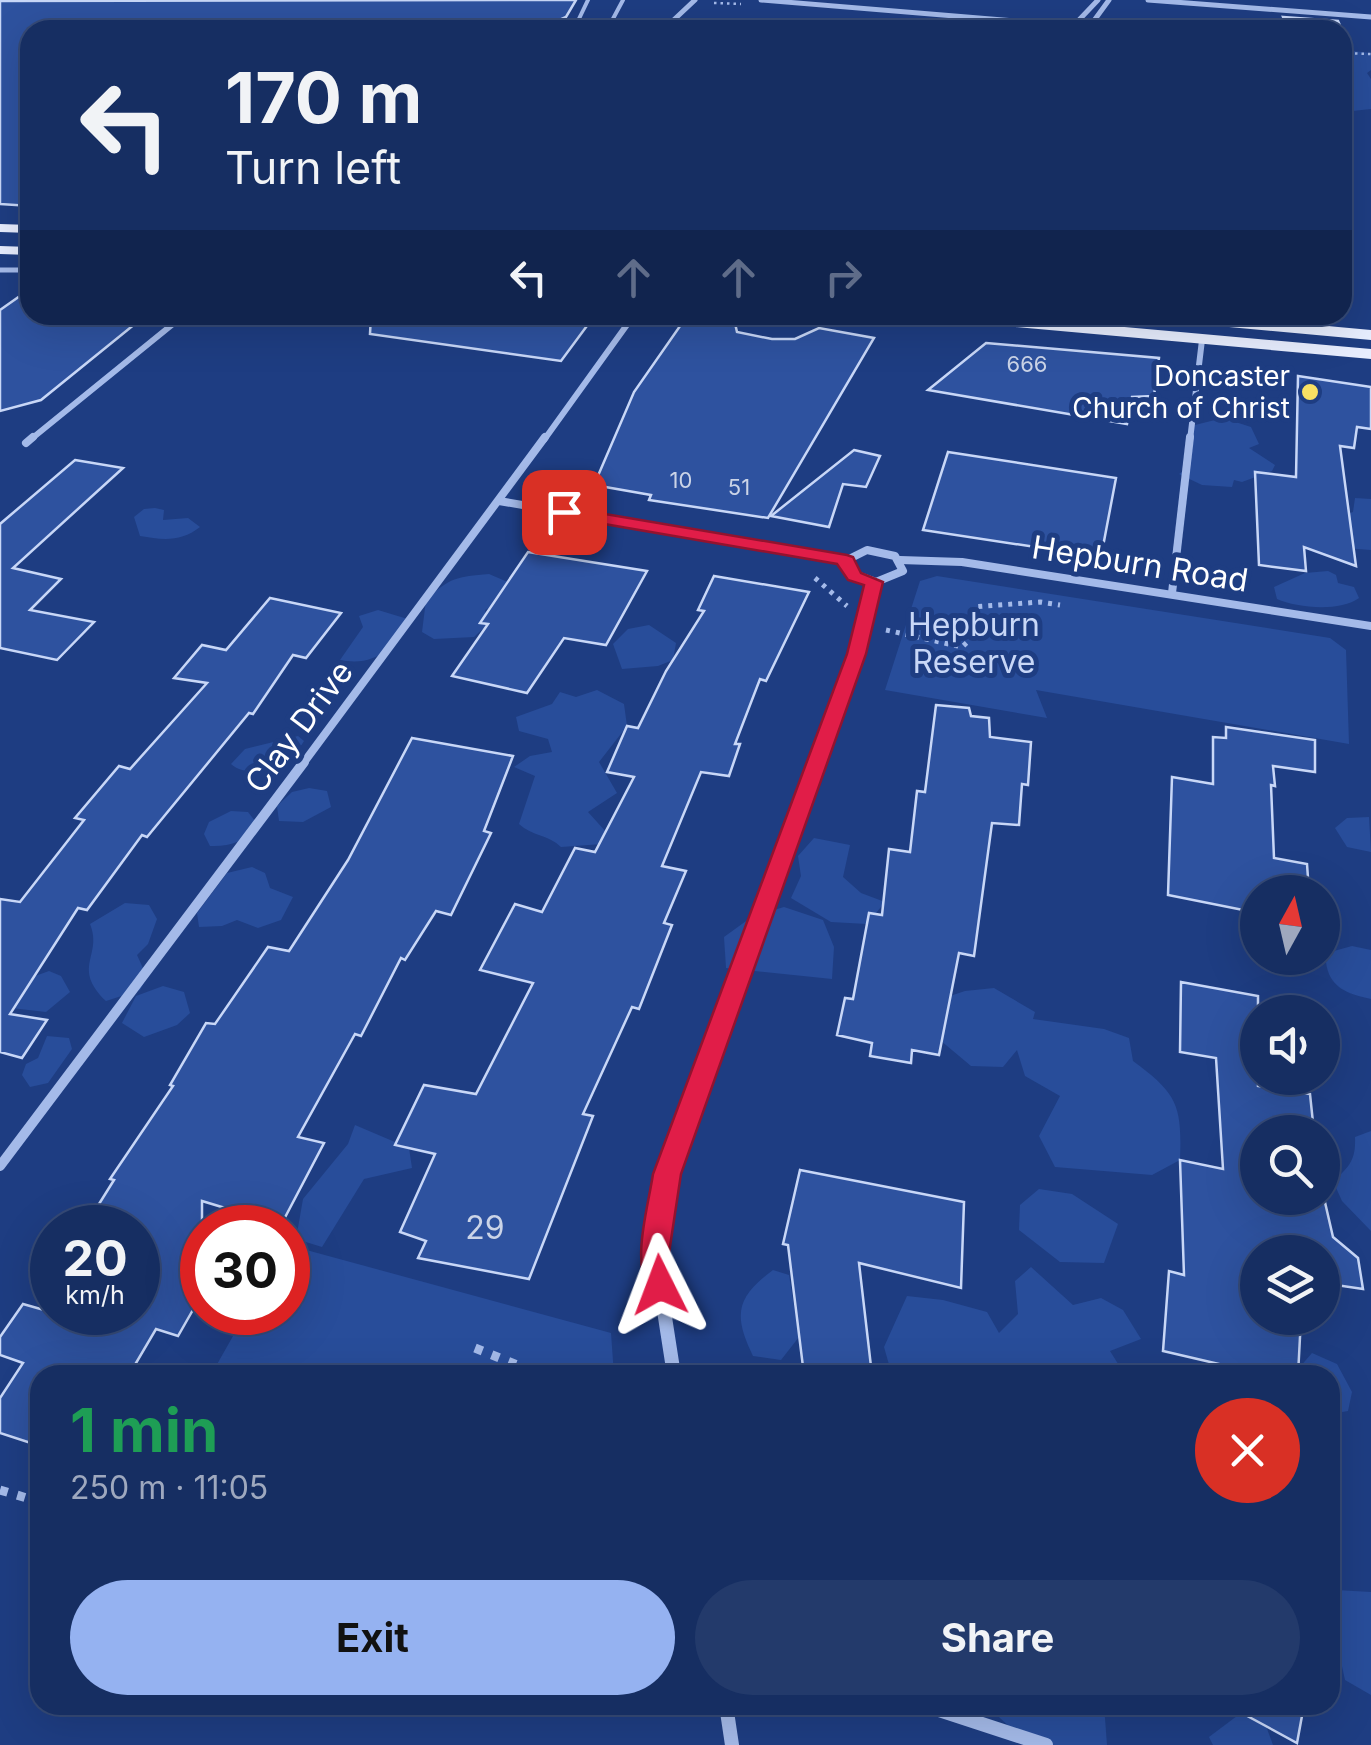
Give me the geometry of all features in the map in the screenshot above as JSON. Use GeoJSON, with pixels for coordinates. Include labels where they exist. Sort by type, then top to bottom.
{"type":"FeatureCollection","features":[{"type":"Feature","properties":{"kind":"main road"},"geometry":{"type":"LineString","coordinates":[[1058,325],[1371,354]]}},
{"type":"Feature","properties":{"kind":"main road"},"geometry":{"type":"LineString","coordinates":[[1262,325],[1371,335]]}},
{"type":"Feature","properties":{"kind":"street"},"geometry":{"type":"LineString","coordinates":[[674,20],[696,0]]}},
{"type":"Feature","properties":{"kind":"street"},"geometry":{"type":"LineString","coordinates":[[761,0],[993,20]]}},
{"type":"Feature","properties":{"kind":"street"},"geometry":{"type":"LineString","coordinates":[[869,9],[875,0]]}},
{"type":"Feature","properties":{"kind":"street"},"geometry":{"type":"LineString","coordinates":[[1077,20],[1098,0]]}},
{"type":"Feature","properties":{"kind":"street"},"geometry":{"type":"LineString","coordinates":[[1148,0],[1371,17]]}},
{"type":"Feature","properties":{"kind":"street"},"geometry":{"type":"LineString","coordinates":[[26,443],[172,325]]}},
{"type":"Feature","properties":{"kind":"street","name":"Clay Drive"},"geometry":{"type":"LineString","coordinates":[[0,1166],[627,325]]}},
{"type":"Feature","properties":{"kind":"street"},"geometry":{"type":"LineString","coordinates":[[1172,593],[1202,340]]}},
{"type":"Feature","properties":{"kind":"street"},"geometry":{"type":"LineString","coordinates":[[499,501],[847,560],[846,566],[855,576],[874,582],[898,576],[903,571],[900,560]]}},
{"type":"Feature","properties":{"kind":"street","name":"Hepburn Road"},"geometry":{"type":"LineString","coordinates":[[847,560],[867,550],[887,552],[900,560],[962,562],[1371,626]]}},
{"type":"Feature","properties":{"kind":"street"},"geometry":{"type":"LineString","coordinates":[[672,1365],[654,1253],[667,1174],[866,625],[874,582]]}},
{"type":"Feature","properties":{"kind":"street"},"geometry":{"type":"LineString","coordinates":[[728,1715],[732,1745]]}},
{"type":"Feature","properties":{"kind":"street"},"geometry":{"type":"LineString","coordinates":[[954,1715],[1046,1745]]}},
{"type":"Feature","properties":{"kind":"path"},"geometry":{"type":"LineString","coordinates":[[812,576],[866,625],[962,647],[976,634],[973,607],[1040,602],[1078,607]]}},
{"type":"Feature","properties":{"kind":"path"},"geometry":{"type":"LineString","coordinates":[[475,1348],[517,1365]]}},
{"type":"Feature","properties":{"kind":"path"},"geometry":{"type":"LineString","coordinates":[[0,1490],[30,1499]]}},
{"type":"Feature","properties":{"kind":"green space"},"geometry":{"type":"Polygon","coordinates":[[[1352,51],[1371,53],[1371,70],[1367,73],[1371,79],[1371,109],[1352,111],[1352,51]]]}},
{"type":"Feature","properties":{"kind":"green space"},"geometry":{"type":"Polygon","coordinates":[[[1223,418],[1251,427],[1259,444],[1249,448],[1275,465],[1272,471],[1242,482],[1234,480],[1232,487],[1202,485],[1179,474],[1189,467],[1191,426],[1223,418]]]}},
{"type":"Feature","properties":{"kind":"green space"},"geometry":{"type":"Polygon","coordinates":[[[1355,498],[1371,499],[1371,550],[1345,548],[1347,514],[1353,512],[1355,498]]]}},
{"type":"Feature","properties":{"kind":"green space"},"geometry":{"type":"Polygon","coordinates":[[[144,509],[164,510],[163,520],[188,518],[200,527],[172,539],[140,536],[134,517],[144,509]]]}},
{"type":"Feature","properties":{"kind":"green space"},"geometry":{"type":"Polygon","coordinates":[[[1328,571],[1336,575],[1338,583],[1354,587],[1359,598],[1318,607],[1277,599],[1274,587],[1305,573],[1328,571]]]}},
{"type":"Feature","properties":{"kind":"green space"},"geometry":{"type":"Polygon","coordinates":[[[489,574],[510,583],[503,600],[485,610],[488,624],[474,637],[434,639],[422,632],[426,600],[434,592],[454,580],[489,574]]]}},
{"type":"Feature","properties":{"kind":"green space","name":"Hepburn Reserve"},"geometry":{"type":"Polygon","coordinates":[[[937,576],[1330,638],[1346,650],[1349,744],[1036,690],[1047,718],[885,690],[920,581],[937,576]]]}},
{"type":"Feature","properties":{"kind":"green space"},"geometry":{"type":"Polygon","coordinates":[[[378,610],[411,620],[397,639],[374,658],[340,660],[363,627],[359,616],[378,610]]]}},
{"type":"Feature","properties":{"kind":"green space"},"geometry":{"type":"Polygon","coordinates":[[[649,625],[676,643],[673,660],[658,666],[622,669],[613,644],[628,629],[649,625]]]}},
{"type":"Feature","properties":{"kind":"green space"},"geometry":{"type":"Polygon","coordinates":[[[597,690],[624,704],[627,726],[599,762],[617,793],[588,812],[616,843],[561,847],[519,824],[535,776],[514,767],[530,756],[552,752],[548,739],[519,731],[516,717],[552,704],[560,692],[576,697],[597,690]]]}},
{"type":"Feature","properties":{"kind":"green space"},"geometry":{"type":"Polygon","coordinates":[[[298,736],[304,741],[298,749],[270,768],[249,771],[231,764],[245,749],[298,736]]]}},
{"type":"Feature","properties":{"kind":"green space"},"geometry":{"type":"Polygon","coordinates":[[[309,788],[327,791],[331,807],[303,822],[279,821],[277,806],[292,792],[309,788]]]}},
{"type":"Feature","properties":{"kind":"green space"},"geometry":{"type":"Polygon","coordinates":[[[231,811],[248,812],[259,826],[237,842],[210,846],[204,834],[209,822],[231,811]]]}},
{"type":"Feature","properties":{"kind":"green space"},"geometry":{"type":"Polygon","coordinates":[[[1369,817],[1371,852],[1347,847],[1335,828],[1347,818],[1369,817]]]}},
{"type":"Feature","properties":{"kind":"green space"},"geometry":{"type":"Polygon","coordinates":[[[814,838],[850,845],[843,877],[861,893],[885,902],[867,924],[831,922],[791,898],[801,876],[798,856],[814,838]]]}},
{"type":"Feature","properties":{"kind":"green space"},"geometry":{"type":"Polygon","coordinates":[[[252,867],[265,873],[270,888],[293,897],[281,920],[258,928],[237,920],[222,926],[199,927],[197,913],[227,873],[252,867]]]}},
{"type":"Feature","properties":{"kind":"green space"},"geometry":{"type":"Polygon","coordinates":[[[125,903],[149,905],[157,919],[148,944],[137,955],[147,977],[140,990],[106,1001],[89,970],[93,945],[90,924],[125,903]]]}},
{"type":"Feature","properties":{"kind":"green space"},"geometry":{"type":"Polygon","coordinates":[[[784,907],[823,920],[834,947],[832,979],[726,968],[724,937],[753,916],[784,907]]]}},
{"type":"Feature","properties":{"kind":"green space"},"geometry":{"type":"Polygon","coordinates":[[[1352,946],[1371,950],[1371,999],[1341,988],[1331,978],[1330,975],[1340,975],[1340,949],[1352,946]]]}},
{"type":"Feature","properties":{"kind":"green space"},"geometry":{"type":"Polygon","coordinates":[[[49,971],[61,976],[70,992],[46,1012],[11,1008],[2,988],[49,971]]]}},
{"type":"Feature","properties":{"kind":"green space"},"geometry":{"type":"Polygon","coordinates":[[[163,986],[184,992],[190,1013],[177,1025],[144,1037],[122,1023],[136,996],[163,986]]]}},
{"type":"Feature","properties":{"kind":"green space"},"geometry":{"type":"Polygon","coordinates":[[[994,988],[1035,1012],[1033,1019],[1104,1029],[1129,1038],[1133,1061],[1160,1083],[1174,1103],[1180,1126],[1180,1160],[1152,1175],[1055,1167],[1039,1136],[1060,1096],[1025,1076],[1017,1050],[1003,1067],[971,1066],[934,1035],[935,1001],[965,991],[994,988]]]}},
{"type":"Feature","properties":{"kind":"green space"},"geometry":{"type":"Polygon","coordinates":[[[47,1036],[69,1038],[72,1049],[48,1083],[30,1087],[22,1075],[26,1064],[38,1058],[47,1036]]]}},
{"type":"Feature","properties":{"kind":"green space"},"geometry":{"type":"Polygon","coordinates":[[[355,1125],[409,1148],[412,1168],[364,1179],[322,1247],[310,1243],[310,1205],[302,1205],[303,1199],[348,1144],[355,1125]]]}},
{"type":"Feature","properties":{"kind":"green space"},"geometry":{"type":"Polygon","coordinates":[[[1371,1131],[1371,1231],[1340,1197],[1340,1175],[1351,1162],[1355,1137],[1371,1131]]]}},
{"type":"Feature","properties":{"kind":"green space"},"geometry":{"type":"Polygon","coordinates":[[[1039,1189],[1072,1194],[1118,1224],[1104,1263],[1060,1262],[1019,1230],[1020,1205],[1039,1189]]]}},
{"type":"Feature","properties":{"kind":"green space"},"geometry":{"type":"Polygon","coordinates":[[[310,1251],[611,1333],[613,1365],[217,1365],[234,1335],[310,1335],[310,1251]]]}},
{"type":"Feature","properties":{"kind":"green space"},"geometry":{"type":"Polygon","coordinates":[[[1031,1267],[1073,1305],[1101,1298],[1123,1310],[1141,1339],[1110,1351],[1119,1365],[889,1365],[884,1347],[907,1296],[943,1300],[987,1312],[999,1333],[1018,1314],[1015,1281],[1031,1267]]]}},
{"type":"Feature","properties":{"kind":"green space"},"geometry":{"type":"Polygon","coordinates":[[[773,1270],[789,1275],[799,1337],[781,1360],[753,1356],[741,1318],[751,1289],[773,1270]]]}},
{"type":"Feature","properties":{"kind":"green space"},"geometry":{"type":"Polygon","coordinates":[[[1312,1353],[1338,1365],[1302,1365],[1312,1353]]]}},
{"type":"Feature","properties":{"kind":"green space"},"geometry":{"type":"Polygon","coordinates":[[[1340,1370],[1352,1392],[1348,1411],[1340,1412],[1340,1370]]]}},
{"type":"Feature","properties":{"kind":"green space"},"geometry":{"type":"Polygon","coordinates":[[[1340,1590],[1371,1592],[1371,1695],[1345,1680],[1340,1657],[1340,1590]]]}},
{"type":"Feature","properties":{"kind":"green space"},"geometry":{"type":"Polygon","coordinates":[[[997,1715],[1105,1715],[1107,1745],[1029,1745],[997,1715]]]}},
{"type":"Feature","properties":{"kind":"green space"},"geometry":{"type":"Polygon","coordinates":[[[1238,1715],[1245,1715],[1266,1726],[1273,1745],[1213,1745],[1209,1737],[1238,1715]]]}},
{"type":"Feature","properties":{"kind":"building"},"geometry":{"type":"Polygon","coordinates":[[[576,0],[566,17],[559,20],[20,20],[20,205],[0,204],[0,1],[576,0]]]}},
{"type":"Feature","properties":{"kind":"building"},"geometry":{"type":"Polygon","coordinates":[[[20,296],[20,325],[134,325],[41,400],[0,411],[0,310],[20,296]]]}},
{"type":"Feature","properties":{"kind":"building"},"geometry":{"type":"Polygon","coordinates":[[[370,325],[588,325],[561,361],[370,334],[370,325]]]}},
{"type":"Feature","properties":{"kind":"building"},"geometry":{"type":"Polygon","coordinates":[[[681,325],[735,325],[737,332],[772,339],[795,339],[819,328],[874,338],[768,518],[649,500],[651,495],[594,485],[634,392],[681,325]]]}},
{"type":"Feature","properties":{"kind":"building"},"geometry":{"type":"Polygon","coordinates":[[[986,343],[1159,358],[1154,396],[1132,397],[1127,424],[928,390],[986,343]]]}},
{"type":"Feature","properties":{"kind":"building"},"geometry":{"type":"Polygon","coordinates":[[[1298,376],[1371,387],[1371,429],[1357,427],[1354,448],[1340,446],[1356,566],[1304,547],[1306,571],[1259,565],[1255,472],[1296,477],[1298,376]]]}},
{"type":"Feature","properties":{"kind":"building"},"geometry":{"type":"Polygon","coordinates":[[[854,450],[880,456],[866,487],[843,484],[829,527],[771,516],[854,450]]]}},
{"type":"Feature","properties":{"kind":"building"},"geometry":{"type":"Polygon","coordinates":[[[948,452],[1116,478],[1101,557],[923,530],[948,452]]]}},
{"type":"Feature","properties":{"kind":"building"},"geometry":{"type":"Polygon","coordinates":[[[75,460],[123,468],[13,568],[61,579],[30,610],[94,622],[57,660],[0,648],[0,524],[75,460]]]}},
{"type":"Feature","properties":{"kind":"building"},"geometry":{"type":"Polygon","coordinates":[[[528,552],[647,571],[606,645],[564,638],[527,693],[452,676],[488,624],[480,623],[528,552]]]}},
{"type":"Feature","properties":{"kind":"building"},"geometry":{"type":"Polygon","coordinates":[[[714,576],[809,592],[766,681],[760,679],[735,744],[740,744],[729,776],[701,772],[662,866],[686,871],[664,923],[672,925],[639,1009],[632,1007],[583,1114],[593,1116],[529,1279],[418,1258],[426,1241],[400,1232],[435,1154],[395,1145],[424,1085],[476,1094],[533,983],[480,970],[515,904],[542,912],[575,848],[595,852],[634,777],[607,772],[627,726],[638,728],[666,671],[704,611],[698,610],[714,576]]]}},
{"type":"Feature","properties":{"kind":"building"},"geometry":{"type":"Polygon","coordinates":[[[270,598],[341,613],[306,658],[293,655],[253,714],[249,713],[147,837],[142,835],[87,910],[78,908],[10,1014],[47,1020],[22,1058],[0,1052],[0,899],[20,902],[84,820],[75,818],[119,766],[130,769],[207,683],[174,678],[202,645],[226,650],[270,598]]]}},
{"type":"Feature","properties":{"kind":"building"},"geometry":{"type":"Polygon","coordinates":[[[936,705],[969,708],[971,716],[989,718],[990,737],[1031,742],[1028,785],[1022,784],[1019,825],[992,823],[974,956],[959,953],[939,1055],[912,1050],[911,1063],[870,1056],[872,1043],[837,1035],[845,998],[853,999],[869,913],[882,915],[889,849],[910,852],[917,791],[925,792],[936,705]]]}},
{"type":"Feature","properties":{"kind":"building"},"geometry":{"type":"Polygon","coordinates":[[[1226,727],[1315,740],[1315,772],[1273,766],[1275,786],[1271,785],[1274,858],[1307,864],[1308,875],[1240,875],[1240,909],[1168,895],[1172,777],[1213,784],[1213,737],[1226,738],[1226,727]]]}},
{"type":"Feature","properties":{"kind":"building"},"geometry":{"type":"Polygon","coordinates":[[[412,738],[513,756],[484,831],[491,833],[451,915],[436,911],[405,960],[401,958],[361,1036],[355,1034],[298,1137],[324,1143],[291,1205],[215,1205],[202,1201],[202,1205],[180,1205],[178,1336],[160,1330],[160,1205],[98,1205],[114,1180],[110,1179],[173,1086],[170,1085],[206,1023],[215,1024],[268,947],[289,951],[348,860],[412,738]]]}},
{"type":"Feature","properties":{"kind":"building"},"geometry":{"type":"Polygon","coordinates":[[[1181,982],[1252,995],[1240,995],[1240,1095],[1310,1095],[1312,1115],[1240,1115],[1240,1215],[1328,1215],[1333,1235],[1240,1235],[1240,1335],[1300,1335],[1299,1365],[1223,1365],[1163,1351],[1169,1271],[1184,1275],[1180,1160],[1223,1169],[1216,1058],[1180,1052],[1181,982]]]}},
{"type":"Feature","properties":{"kind":"building"},"geometry":{"type":"Polygon","coordinates":[[[800,1170],[964,1202],[961,1288],[859,1263],[871,1365],[803,1365],[788,1245],[783,1244],[800,1170]]]}},
{"type":"Feature","properties":{"kind":"building"},"geometry":{"type":"Polygon","coordinates":[[[1340,1243],[1358,1258],[1363,1289],[1340,1286],[1340,1243]]]}},
{"type":"Feature","properties":{"kind":"building"},"geometry":{"type":"Polygon","coordinates":[[[23,1304],[30,1306],[30,1335],[152,1335],[135,1365],[30,1365],[30,1443],[0,1433],[0,1398],[23,1363],[0,1355],[0,1337],[23,1304]]]}},
{"type":"Feature","properties":{"kind":"building"},"geometry":{"type":"Polygon","coordinates":[[[1245,1715],[1302,1715],[1297,1743],[1245,1715]]]}},
{"type":"Feature","properties":{"kind":"place","name":"Doncaster Church of Christ"},"geometry":{"type":"Point","coordinates":[1310,392]}},
{"type":"Feature","properties":{"kind":"route"},"geometry":{"type":"LineString","coordinates":[[564,512],[847,560],[849,572],[874,582],[874,596],[857,654],[667,1174],[654,1253],[660,1285]]}}]}
